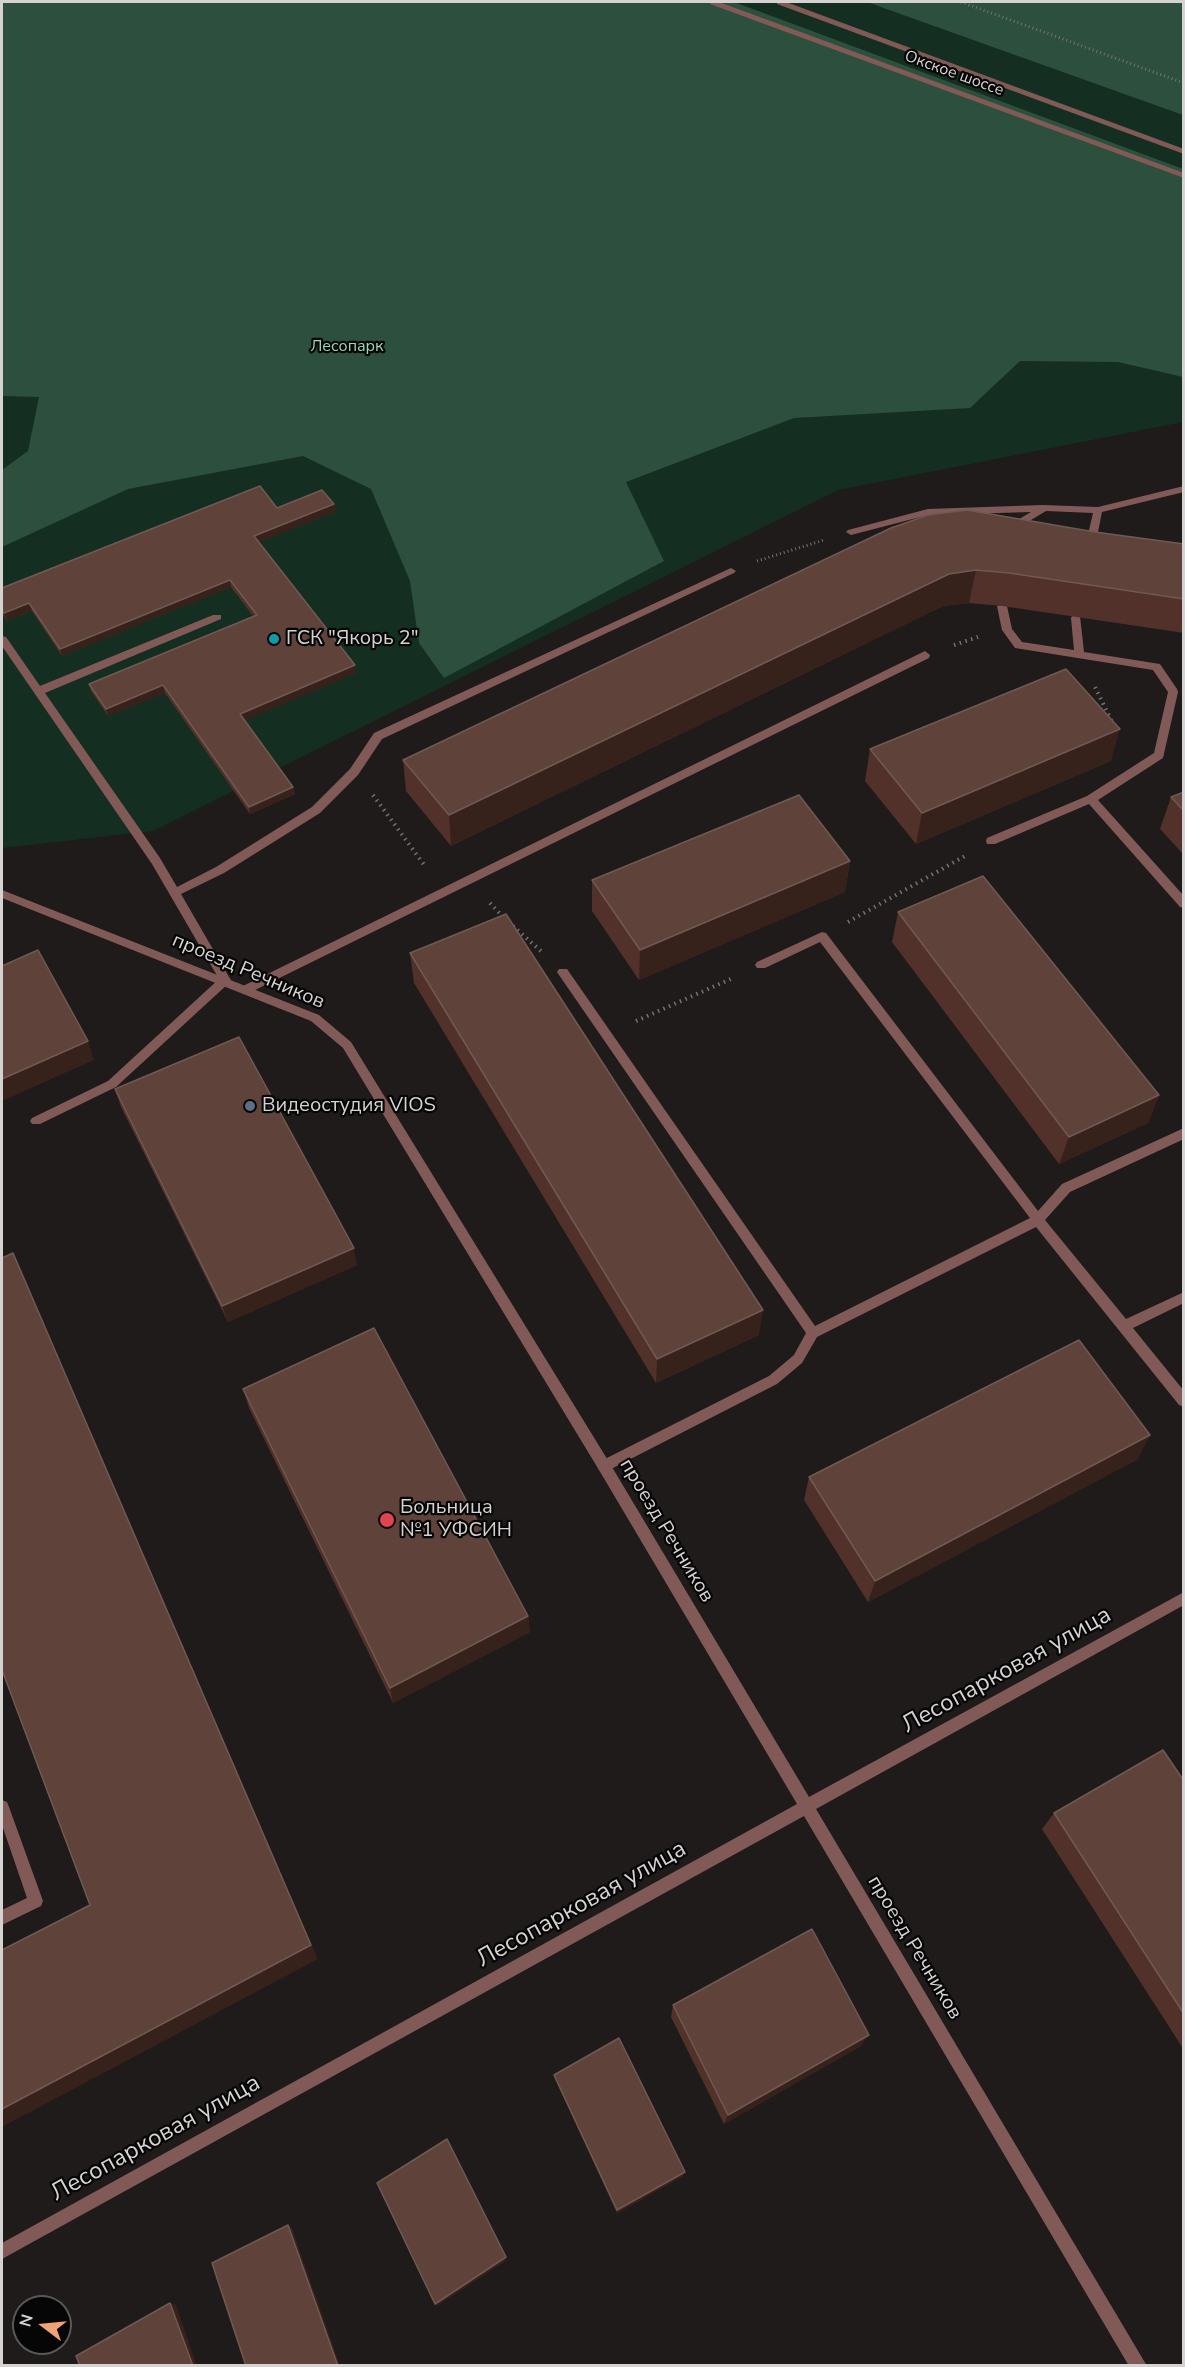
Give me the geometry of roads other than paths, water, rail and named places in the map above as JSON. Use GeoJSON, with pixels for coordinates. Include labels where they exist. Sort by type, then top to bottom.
{"type":"FeatureCollection","features":[{"type":"Feature","properties":{"kind":"street","name":"Окское шоссе"},"geometry":{"type":"LineString","coordinates":[[713,2],[1184,176]]}},
{"type":"Feature","properties":{"kind":"street"},"geometry":{"type":"LineString","coordinates":[[780,2],[1184,152]]}},
{"type":"Feature","properties":{"kind":"street"},"geometry":{"type":"LineString","coordinates":[[851,532],[928,512],[1044,508],[1098,510],[1184,489]]}},
{"type":"Feature","properties":{"kind":"street"},"geometry":{"type":"LineString","coordinates":[[1011,541],[1017,524],[1044,508]]}},
{"type":"Feature","properties":{"kind":"street"},"geometry":{"type":"LineString","coordinates":[[1089,554],[1098,510]]}},
{"type":"Feature","properties":{"kind":"street"},"geometry":{"type":"LineString","coordinates":[[174,893],[219,870],[316,810],[354,772],[378,736],[731,571]]}},
{"type":"Feature","properties":{"kind":"street"},"geometry":{"type":"LineString","coordinates":[[992,841],[1091,799],[1159,755],[1173,692],[1156,667],[1019,645],[1007,630],[1002,606]]}},
{"type":"Feature","properties":{"kind":"street"},"geometry":{"type":"LineString","coordinates":[[39,691],[217,617]]}},
{"type":"Feature","properties":{"kind":"street"},"geometry":{"type":"LineString","coordinates":[[1076,618],[1079,654]]}},
{"type":"Feature","properties":{"kind":"street"},"geometry":{"type":"LineString","coordinates":[[2,639],[156,861],[225,980],[112,1084],[36,1121]]}},
{"type":"Feature","properties":{"kind":"street"},"geometry":{"type":"LineString","coordinates":[[247,989],[925,655]]}},
{"type":"Feature","properties":{"kind":"street"},"geometry":{"type":"LineString","coordinates":[[1091,799],[1184,904]]}},
{"type":"Feature","properties":{"kind":"street","name":"проезд Речников"},"geometry":{"type":"LineString","coordinates":[[2,894],[225,980],[315,1018],[347,1045],[604,1466],[1139,2366]]}},
{"type":"Feature","properties":{"kind":"street"},"geometry":{"type":"LineString","coordinates":[[761,965],[822,936],[1038,1220],[1184,1401]]}},
{"type":"Feature","properties":{"kind":"street"},"geometry":{"type":"LineString","coordinates":[[563,972],[813,1333]]}},
{"type":"Feature","properties":{"kind":"street"},"geometry":{"type":"LineString","coordinates":[[604,1466],[773,1380],[798,1359],[813,1333],[1038,1220],[1065,1188],[1184,1133]]}},
{"type":"Feature","properties":{"kind":"street"},"geometry":{"type":"LineString","coordinates":[[1124,1326],[1184,1297]]}},
{"type":"Feature","properties":{"kind":"street","name":"Лесопарковая улица"},"geometry":{"type":"LineString","coordinates":[[2,2251],[808,1808],[1184,1598]]}},
{"type":"Feature","properties":{"kind":"street"},"geometry":{"type":"LineString","coordinates":[[2,1807],[36,1901],[2,1918]]}},
{"type":"Feature","properties":{"kind":"place","name":"ГСК \"Якорь 2\""},"geometry":{"type":"Point","coordinates":[274,639]}},
{"type":"Feature","properties":{"kind":"place","name":"Видеостудия VIOS"},"geometry":{"type":"Point","coordinates":[250,1106]}},
{"type":"Feature","properties":{"kind":"place","name":"Больница №1 УФСИН"},"geometry":{"type":"Point","coordinates":[387,1520]}},
{"type":"Feature","properties":{"kind":"park label","name":"Лесопарк"},"geometry":{"type":"Point","coordinates":[347,347]}}]}
